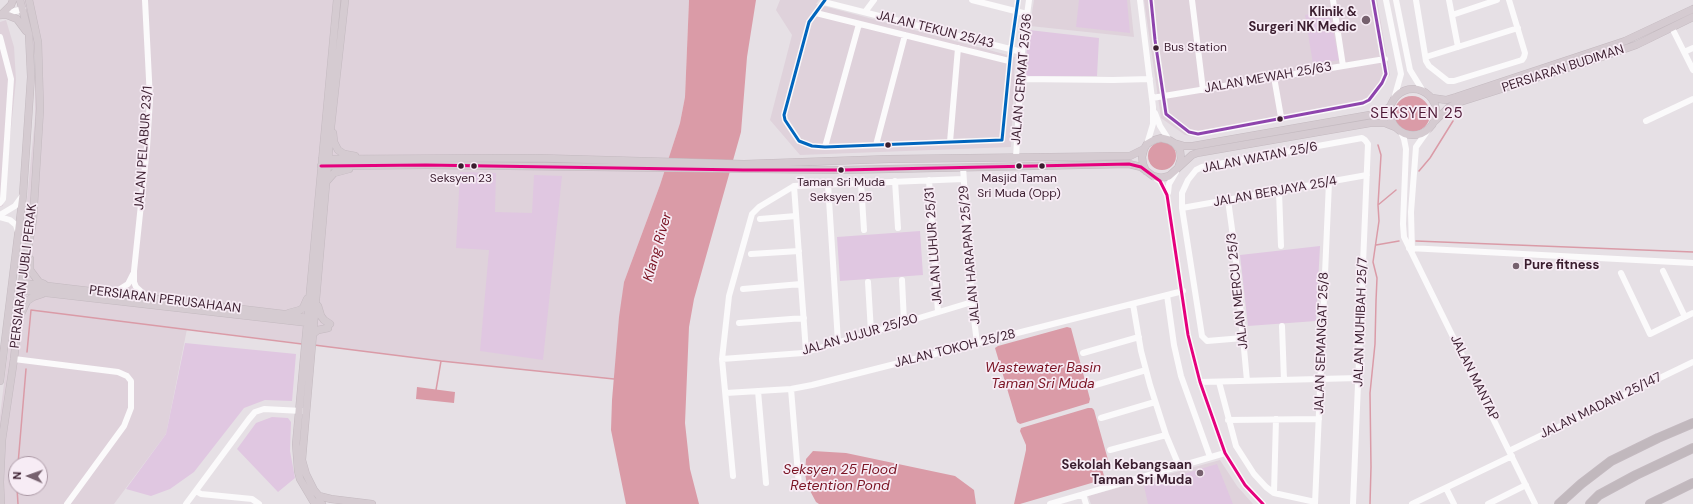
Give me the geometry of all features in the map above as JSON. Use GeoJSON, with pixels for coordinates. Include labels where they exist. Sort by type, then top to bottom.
{"type":"FeatureCollection","features":[{"type":"Feature","properties":{"kind":"highway"},"geometry":{"type":"LineString","coordinates":[[1559,504],[1581,484],[1611,462],[1658,438],[1693,423]]}},
{"type":"Feature","properties":{"kind":"highway"},"geometry":{"type":"LineString","coordinates":[[1590,504],[1599,495],[1636,475],[1693,448]]}},
{"type":"Feature","properties":{"kind":"highway"},"geometry":{"type":"LineString","coordinates":[[1650,504],[1693,483]]}},
{"type":"Feature","properties":{"kind":"main road"},"geometry":{"type":"LineString","coordinates":[[0,15],[11,5],[13,0]]}},
{"type":"Feature","properties":{"kind":"main road","name":"PERSIARAN JUBLI PERAK"},"geometry":{"type":"LineString","coordinates":[[0,381],[23,195],[31,77],[28,35],[20,0]]}},
{"type":"Feature","properties":{"kind":"main road"},"geometry":{"type":"LineString","coordinates":[[23,9],[26,7],[28,0]]}},
{"type":"Feature","properties":{"kind":"main road","name":"PERSIARAN JUBLI PERAK"},"geometry":{"type":"LineString","coordinates":[[1,504],[0,482],[2,440],[14,359],[20,286],[30,243],[40,109],[38,42],[28,0]]}},
{"type":"Feature","properties":{"kind":"main road"},"geometry":{"type":"LineString","coordinates":[[311,321],[316,302],[326,182],[325,163],[337,0]]}},
{"type":"Feature","properties":{"kind":"main road"},"geometry":{"type":"LineString","coordinates":[[282,317],[303,308],[312,271],[331,126],[345,0]]}},
{"type":"Feature","properties":{"kind":"main road","name":"PERSIARAN BUDIMAN"},"geometry":{"type":"LineString","coordinates":[[1435,121],[1448,108],[1457,103],[1636,45],[1672,28],[1692,11]]}},
{"type":"Feature","properties":{"kind":"main road","name":"PERSIARAN BUDIMAN"},"geometry":{"type":"LineString","coordinates":[[1432,98],[1446,100],[1625,41],[1692,11]]}},
{"type":"Feature","properties":{"kind":"main road"},"geometry":{"type":"LineString","coordinates":[[0,15],[7,15],[17,20],[28,35]]}},
{"type":"Feature","properties":{"kind":"main road"},"geometry":{"type":"LineString","coordinates":[[1625,41],[1665,26],[1672,28]]}},
{"type":"Feature","properties":{"kind":"main road"},"geometry":{"type":"LineString","coordinates":[[325,163],[426,165],[648,165],[840,170],[1129,164],[1141,167],[1152,176],[1161,178],[1169,176],[1192,155],[1197,153],[1370,123],[1385,124],[1395,127],[1401,132],[1415,136],[1428,130],[1435,121],[1436,109],[1432,98],[1423,91],[1415,89],[1400,93],[1394,99],[1391,106],[1390,113],[1395,127]]}},
{"type":"Feature","properties":{"kind":"main road"},"geometry":{"type":"LineString","coordinates":[[744,167],[889,159],[1130,156],[1154,140],[1162,138],[1184,146],[1193,146],[1382,113],[1391,106]]}},
{"type":"Feature","properties":{"kind":"main road"},"geometry":{"type":"LineString","coordinates":[[331,126],[335,145],[338,150],[344,154],[368,163]]}},
{"type":"Feature","properties":{"kind":"main road"},"geometry":{"type":"LineString","coordinates":[[1172,141],[1180,150],[1181,159],[1177,170]]}},
{"type":"Feature","properties":{"kind":"main road"},"geometry":{"type":"LineString","coordinates":[[1145,147],[1142,157],[1146,171]]}},
{"type":"Feature","properties":{"kind":"main road"},"geometry":{"type":"LineString","coordinates":[[326,182],[334,172],[368,163]]}},
{"type":"Feature","properties":{"kind":"main road"},"geometry":{"type":"LineString","coordinates":[[17,324],[27,301],[48,290],[39,282],[30,270],[30,243]]}},
{"type":"Feature","properties":{"kind":"main road"},"geometry":{"type":"LineString","coordinates":[[312,271],[311,321],[302,411],[296,444],[300,479],[313,501],[322,504]]}},
{"type":"Feature","properties":{"kind":"main road"},"geometry":{"type":"LineString","coordinates":[[10,297],[20,286],[12,276]]}},
{"type":"Feature","properties":{"kind":"main road","name":"PERSIARAN PERUSAHAAN"},"geometry":{"type":"LineString","coordinates":[[20,286],[282,317]]}},
{"type":"Feature","properties":{"kind":"main road","name":"PERSIARAN PERUSAHAAN"},"geometry":{"type":"LineString","coordinates":[[48,290],[148,298],[311,321]]}},
{"type":"Feature","properties":{"kind":"main road"},"geometry":{"type":"LineString","coordinates":[[309,338],[318,330],[329,326],[321,316],[316,302]]}},
{"type":"Feature","properties":{"kind":"main road"},"geometry":{"type":"LineString","coordinates":[[282,317],[302,328],[309,338]]}},
{"type":"Feature","properties":{"kind":"main road"},"geometry":{"type":"LineString","coordinates":[[2,366],[14,359],[7,355],[4,350]]}},
{"type":"Feature","properties":{"kind":"main road"},"geometry":{"type":"LineString","coordinates":[[302,411],[302,460],[306,474],[314,490],[319,496],[325,498],[372,504]]}},
{"type":"Feature","properties":{"kind":"street","name":"JALAN PELABUR 23/1"},"geometry":{"type":"LineString","coordinates":[[145,0],[150,99],[134,282],[136,287],[148,298]]}},
{"type":"Feature","properties":{"kind":"street"},"geometry":{"type":"LineString","coordinates":[[865,12],[874,0]]}},
{"type":"Feature","properties":{"kind":"street"},"geometry":{"type":"LineString","coordinates":[[972,0],[984,1],[1027,14]]}},
{"type":"Feature","properties":{"kind":"street","name":"JALAN CERMAT 25/36"},"geometry":{"type":"LineString","coordinates":[[950,142],[1002,140],[1010,49],[1018,0]]}},
{"type":"Feature","properties":{"kind":"street","name":"JALAN CERMAT 25/36"},"geometry":{"type":"LineString","coordinates":[[1016,158],[1022,52],[1029,0]]}},
{"type":"Feature","properties":{"kind":"street"},"geometry":{"type":"LineString","coordinates":[[1140,0],[1153,107],[1153,124],[1145,147]]}},
{"type":"Feature","properties":{"kind":"street"},"geometry":{"type":"LineString","coordinates":[[1151,0],[1166,114],[1189,132],[1198,134],[1281,117],[1363,103],[1369,100],[1385,78],[1386,74],[1373,0]]}},
{"type":"Feature","properties":{"kind":"street"},"geometry":{"type":"LineString","coordinates":[[1192,0],[1203,90]]}},
{"type":"Feature","properties":{"kind":"street"},"geometry":{"type":"LineString","coordinates":[[1333,0],[1343,66]]}},
{"type":"Feature","properties":{"kind":"street"},"geometry":{"type":"LineString","coordinates":[[1386,0],[1401,74],[1394,99]]}},
{"type":"Feature","properties":{"kind":"street"},"geometry":{"type":"LineString","coordinates":[[1396,0],[1410,70],[1423,91]]}},
{"type":"Feature","properties":{"kind":"street"},"geometry":{"type":"LineString","coordinates":[[1416,0],[1426,57],[1429,66],[1448,81],[1454,81],[1522,60],[1525,53],[1509,0]]}},
{"type":"Feature","properties":{"kind":"street"},"geometry":{"type":"LineString","coordinates":[[1449,0],[1458,47]]}},
{"type":"Feature","properties":{"kind":"street"},"geometry":{"type":"LineString","coordinates":[[1452,15],[1497,0]]}},
{"type":"Feature","properties":{"kind":"street"},"geometry":{"type":"LineString","coordinates":[[825,1],[809,22],[784,115],[785,120],[799,141],[812,146],[825,147],[950,142],[958,48]]}},
{"type":"Feature","properties":{"kind":"street","name":"JALAN TEKUN 25/43"},"geometry":{"type":"LineString","coordinates":[[825,1],[1022,52]]}},
{"type":"Feature","properties":{"kind":"street"},"geometry":{"type":"LineString","coordinates":[[0,15],[23,9]]}},
{"type":"Feature","properties":{"kind":"street"},"geometry":{"type":"LineString","coordinates":[[1141,13],[1153,12]]}},
{"type":"Feature","properties":{"kind":"street","name":"JALAN TEKUN 25/43"},"geometry":{"type":"LineString","coordinates":[[816,13],[1009,61]]}},
{"type":"Feature","properties":{"kind":"street"},"geometry":{"type":"LineString","coordinates":[[825,147],[859,24]]}},
{"type":"Feature","properties":{"kind":"street"},"geometry":{"type":"LineString","coordinates":[[1426,57],[1518,28]]}},
{"type":"Feature","properties":{"kind":"street"},"geometry":{"type":"LineString","coordinates":[[1672,28],[1693,70]]}},
{"type":"Feature","properties":{"kind":"street"},"geometry":{"type":"LineString","coordinates":[[876,145],[905,35]]}},
{"type":"Feature","properties":{"kind":"street"},"geometry":{"type":"LineString","coordinates":[[0,36],[11,79],[3,199],[0,203]]}},
{"type":"Feature","properties":{"kind":"street"},"geometry":{"type":"LineString","coordinates":[[1684,52],[1693,48]]}},
{"type":"Feature","properties":{"kind":"street","name":"JALAN MEWAH 25/63"},"geometry":{"type":"LineString","coordinates":[[1152,98],[1384,59]]}},
{"type":"Feature","properties":{"kind":"street"},"geometry":{"type":"LineString","coordinates":[[1274,77],[1281,117]]}},
{"type":"Feature","properties":{"kind":"street"},"geometry":{"type":"LineString","coordinates":[[1020,79],[1150,79]]}},
{"type":"Feature","properties":{"kind":"street"},"geometry":{"type":"LineString","coordinates":[[1646,122],[1693,99]]}},
{"type":"Feature","properties":{"kind":"street"},"geometry":{"type":"LineString","coordinates":[[1153,107],[1160,126],[1172,141]]}},
{"type":"Feature","properties":{"kind":"street"},"geometry":{"type":"LineString","coordinates":[[1411,249],[1411,212],[1416,147],[1428,130]]}},
{"type":"Feature","properties":{"kind":"street"},"geometry":{"type":"LineString","coordinates":[[1401,132],[1406,149],[1403,224],[1404,237],[1411,249]]}},
{"type":"Feature","properties":{"kind":"street","name":"JALAN WATAN 25/6"},"geometry":{"type":"LineString","coordinates":[[1243,338],[1207,341],[1202,336],[1182,208],[1182,193],[1188,180],[1196,170],[1202,167],[1362,138],[1365,140]]}},
{"type":"Feature","properties":{"kind":"street","name":"JALAN MUHIBAH 25/7"},"geometry":{"type":"LineString","coordinates":[[1353,504],[1368,144],[1365,140]]}},
{"type":"Feature","properties":{"kind":"street","name":"JALAN HARAPAN 25/29"},"geometry":{"type":"LineString","coordinates":[[963,167],[972,302],[977,343]]}},
{"type":"Feature","properties":{"kind":"street"},"geometry":{"type":"LineString","coordinates":[[1167,195],[1169,184],[1177,170]]}},
{"type":"Feature","properties":{"kind":"street","name":"JALAN BERJAYA 25/4"},"geometry":{"type":"LineString","coordinates":[[1182,208],[1279,192],[1367,174]]}},
{"type":"Feature","properties":{"kind":"street"},"geometry":{"type":"LineString","coordinates":[[1152,176],[1160,181],[1167,195],[1183,291],[1188,335],[1200,382],[1224,453],[1245,486],[1263,504]]}},
{"type":"Feature","properties":{"kind":"street"},"geometry":{"type":"LineString","coordinates":[[733,476],[722,359],[729,296],[752,214],[759,207],[794,186],[964,178]]}},
{"type":"Feature","properties":{"kind":"street","name":"JALAN LUHUR 25/31"},"geometry":{"type":"LineString","coordinates":[[930,180],[938,312]]}},
{"type":"Feature","properties":{"kind":"street"},"geometry":{"type":"LineString","coordinates":[[895,181],[898,228]]}},
{"type":"Feature","properties":{"kind":"street","name":"JALAN SEMANGAT 25/8"},"geometry":{"type":"LineString","coordinates":[[1315,503],[1329,182]]}},
{"type":"Feature","properties":{"kind":"street"},"geometry":{"type":"LineString","coordinates":[[861,183],[864,230]]}},
{"type":"Feature","properties":{"kind":"street"},"geometry":{"type":"LineString","coordinates":[[828,184],[838,342]]}},
{"type":"Feature","properties":{"kind":"street"},"geometry":{"type":"LineString","coordinates":[[794,186],[806,352]]}},
{"type":"Feature","properties":{"kind":"street"},"geometry":{"type":"LineString","coordinates":[[1279,192],[1281,246]]}},
{"type":"Feature","properties":{"kind":"street"},"geometry":{"type":"LineString","coordinates":[[0,216],[15,206],[23,195]]}},
{"type":"Feature","properties":{"kind":"street","name":"JALAN MERCU 25/3"},"geometry":{"type":"LineString","coordinates":[[1228,200],[1247,381]]}},
{"type":"Feature","properties":{"kind":"street"},"geometry":{"type":"LineString","coordinates":[[0,216],[10,220],[16,225],[19,234]]}},
{"type":"Feature","properties":{"kind":"street"},"geometry":{"type":"LineString","coordinates":[[760,219],[796,216]]}},
{"type":"Feature","properties":{"kind":"street"},"geometry":{"type":"LineString","coordinates":[[1411,249],[1693,263]]}},
{"type":"Feature","properties":{"kind":"street","name":"JALAN MANTAP"},"geometry":{"type":"LineString","coordinates":[[1411,249],[1535,504]]}},
{"type":"Feature","properties":{"kind":"street"},"geometry":{"type":"LineString","coordinates":[[751,254],[799,250]]}},
{"type":"Feature","properties":{"kind":"street","name":"JALAN PELABUR 23/1"},"geometry":{"type":"LineString","coordinates":[[112,294],[128,284],[134,271]]}},
{"type":"Feature","properties":{"kind":"street"},"geometry":{"type":"LineString","coordinates":[[1662,271],[1685,317]]}},
{"type":"Feature","properties":{"kind":"street"},"geometry":{"type":"LineString","coordinates":[[1621,273],[1650,334],[1693,313]]}},
{"type":"Feature","properties":{"kind":"street"},"geometry":{"type":"LineString","coordinates":[[902,280],[904,322]]}},
{"type":"Feature","properties":{"kind":"street"},"geometry":{"type":"LineString","coordinates":[[868,282],[871,332]]}},
{"type":"Feature","properties":{"kind":"street"},"geometry":{"type":"LineString","coordinates":[[743,289],[801,284]]}},
{"type":"Feature","properties":{"kind":"street","name":"JALAN TOKOH 25/28"},"geometry":{"type":"LineString","coordinates":[[726,393],[791,389],[1183,291]]}},
{"type":"Feature","properties":{"kind":"street"},"geometry":{"type":"LineString","coordinates":[[1167,295],[1174,345],[1181,376],[1210,458]]}},
{"type":"Feature","properties":{"kind":"street","name":"JALAN JUJUR 25/30"},"geometry":{"type":"LineString","coordinates":[[722,359],[806,352],[972,302]]}},
{"type":"Feature","properties":{"kind":"street"},"geometry":{"type":"LineString","coordinates":[[1133,304],[1146,370],[1155,402],[1166,435],[1179,466]]}},
{"type":"Feature","properties":{"kind":"street"},"geometry":{"type":"LineString","coordinates":[[739,323],[804,318]]}},
{"type":"Feature","properties":{"kind":"street"},"geometry":{"type":"LineString","coordinates":[[1282,326],[1284,380]]}},
{"type":"Feature","properties":{"kind":"street"},"geometry":{"type":"LineString","coordinates":[[1083,353],[1139,337]]}},
{"type":"Feature","properties":{"kind":"street"},"geometry":{"type":"LineString","coordinates":[[14,359],[118,372],[127,376],[131,381],[131,408],[124,426],[67,504]]}},
{"type":"Feature","properties":{"kind":"street","name":"JALAN MADANI 25/147"},"geometry":{"type":"LineString","coordinates":[[1412,504],[1693,362]]}},
{"type":"Feature","properties":{"kind":"street"},"geometry":{"type":"LineString","coordinates":[[1092,386],[1146,370]]}},
{"type":"Feature","properties":{"kind":"street"},"geometry":{"type":"LineString","coordinates":[[1200,382],[1359,378]]}},
{"type":"Feature","properties":{"kind":"street"},"geometry":{"type":"LineString","coordinates":[[1219,382],[1236,446],[1254,474],[1274,493],[1315,503]]}},
{"type":"Feature","properties":{"kind":"street"},"geometry":{"type":"LineString","coordinates":[[791,389],[799,486]]}},
{"type":"Feature","properties":{"kind":"street"},"geometry":{"type":"LineString","coordinates":[[758,391],[766,483]]}},
{"type":"Feature","properties":{"kind":"street"},"geometry":{"type":"LineString","coordinates":[[1101,418],[1155,402]]}},
{"type":"Feature","properties":{"kind":"street"},"geometry":{"type":"LineString","coordinates":[[186,504],[255,412],[264,409],[302,411]]}},
{"type":"Feature","properties":{"kind":"street"},"geometry":{"type":"LineString","coordinates":[[1274,493],[1276,419]]}},
{"type":"Feature","properties":{"kind":"street"},"geometry":{"type":"LineString","coordinates":[[1228,420],[1319,419]]}},
{"type":"Feature","properties":{"kind":"street"},"geometry":{"type":"LineString","coordinates":[[1110,450],[1166,435]]}},
{"type":"Feature","properties":{"kind":"street"},"geometry":{"type":"LineString","coordinates":[[1050,504],[1224,453]]}},
{"type":"Feature","properties":{"kind":"street"},"geometry":{"type":"LineString","coordinates":[[1488,504],[1526,485]]}},
{"type":"Feature","properties":{"kind":"street"},"geometry":{"type":"LineString","coordinates":[[1446,488],[1454,504]]}},
{"type":"Feature","properties":{"kind":"street"},"geometry":{"type":"LineString","coordinates":[[196,491],[201,494],[252,499],[259,504]]}},
{"type":"Feature","properties":{"kind":"street"},"geometry":{"type":"LineString","coordinates":[[1084,494],[1086,504]]}},
{"type":"Feature","properties":{"kind":"street"},"geometry":{"type":"LineString","coordinates":[[225,504],[226,497]]}},
{"type":"Feature","properties":{"kind":"shaded area"},"geometry":{"type":"Polygon","coordinates":[[[24,0],[689,0],[685,97],[680,123],[660,185],[624,282],[614,379],[441,361],[187,329],[166,434],[114,504],[0,504],[0,416],[22,249],[35,118],[35,55],[24,0]]]}},
{"type":"Feature","properties":{"kind":"shaded area"},"geometry":{"type":"Polygon","coordinates":[[[780,0],[819,0],[816,4],[1015,57],[1011,147],[800,155],[770,120],[792,35],[776,10],[780,0]]]}},
{"type":"Feature","properties":{"kind":"shaded area"},"geometry":{"type":"Polygon","coordinates":[[[1034,0],[1130,0],[1134,37],[1030,26],[1034,0]]]}},
{"type":"Feature","properties":{"kind":"shaded area"},"geometry":{"type":"Polygon","coordinates":[[[1079,0],[1127,0],[1130,33],[1076,27],[1079,0]]]}},
{"type":"Feature","properties":{"kind":"shaded area"},"geometry":{"type":"Polygon","coordinates":[[[1144,0],[1377,0],[1390,75],[1369,104],[1197,137],[1185,135],[1161,118],[1144,0]]]}},
{"type":"Feature","properties":{"kind":"shaded area"},"geometry":{"type":"Polygon","coordinates":[[[1329,10],[1339,60],[1313,64],[1305,15],[1329,10]]]}},
{"type":"Feature","properties":{"kind":"shaded area"},"geometry":{"type":"Polygon","coordinates":[[[6,20],[14,47],[16,80],[3,206],[0,207],[0,22],[6,20]]]}},
{"type":"Feature","properties":{"kind":"shaded area"},"geometry":{"type":"Polygon","coordinates":[[[1029,30],[1099,38],[1097,76],[1024,76],[1029,30]]]}},
{"type":"Feature","properties":{"kind":"shaded area"},"geometry":{"type":"Polygon","coordinates":[[[460,172],[496,173],[495,212],[532,213],[534,175],[562,176],[543,360],[480,351],[489,250],[456,248],[460,172]]]}},
{"type":"Feature","properties":{"kind":"shaded area"},"geometry":{"type":"Polygon","coordinates":[[[920,231],[923,275],[840,281],[837,237],[920,231]]]}},
{"type":"Feature","properties":{"kind":"shaded area"},"geometry":{"type":"Polygon","coordinates":[[[1320,246],[1316,321],[1248,326],[1240,255],[1320,246]]]}},
{"type":"Feature","properties":{"kind":"shaded area"},"geometry":{"type":"Polygon","coordinates":[[[185,343],[296,354],[292,401],[265,400],[244,408],[194,472],[170,489],[151,496],[126,489],[166,434],[185,343]]]}},
{"type":"Feature","properties":{"kind":"shaded area"},"geometry":{"type":"Polygon","coordinates":[[[272,417],[288,418],[291,422],[290,451],[295,478],[278,492],[237,449],[256,423],[272,417]]]}},
{"type":"Feature","properties":{"kind":"shaded area","name":"Sekolah Kebangsaan Taman Sri Muda"},"geometry":{"type":"Polygon","coordinates":[[[1220,460],[1237,486],[1253,504],[1091,504],[1088,496],[1220,460]]]}},
{"type":"Feature","properties":{"kind":"shaded area"},"geometry":{"type":"Polygon","coordinates":[[[1217,464],[1233,504],[1148,504],[1144,486],[1217,464]]]}},
{"type":"Feature","properties":{"kind":"water","name":"Klang River"},"geometry":{"type":"Polygon","coordinates":[[[689,0],[756,0],[747,57],[741,132],[694,299],[689,327],[685,423],[690,469],[699,504],[626,504],[611,430],[619,317],[624,282],[660,185],[680,123],[685,97],[689,0]]]}},
{"type":"Feature","properties":{"kind":"water"},"geometry":{"type":"Polygon","coordinates":[[[1416,96],[1425,101],[1429,107],[1429,121],[1425,127],[1416,132],[1408,132],[1399,127],[1395,121],[1394,110],[1399,101],[1405,97],[1416,96]]]}},
{"type":"Feature","properties":{"kind":"water"},"geometry":{"type":"Polygon","coordinates":[[[1162,142],[1172,146],[1176,156],[1172,166],[1162,170],[1152,166],[1148,156],[1152,146],[1162,142]]]}},
{"type":"Feature","properties":{"kind":"water","name":"Wastewater Basin Taman Sri Muda"},"geometry":{"type":"Polygon","coordinates":[[[1067,327],[1071,328],[1090,399],[1089,403],[1020,424],[1017,422],[995,348],[1067,327]]]}},
{"type":"Feature","properties":{"kind":"water"},"geometry":{"type":"Polygon","coordinates":[[[417,387],[455,392],[454,403],[416,399],[417,387]]]}},
{"type":"Feature","properties":{"kind":"water","name":"Wastewater Basin Taman Sri Muda"},"geometry":{"type":"Polygon","coordinates":[[[1092,408],[1094,410],[1110,467],[1102,469],[1105,479],[1020,504],[1014,504],[1026,450],[1026,445],[1020,431],[1021,428],[1092,408]]]}},
{"type":"Feature","properties":{"kind":"water","name":"Seksyen 25 Flood Retention Pond"},"geometry":{"type":"Polygon","coordinates":[[[813,451],[846,453],[955,476],[974,490],[976,504],[819,504],[816,502],[807,485],[805,473],[806,459],[813,451]]]}},
{"type":"Feature","properties":{"kind":"waterway"},"geometry":{"type":"LineString","coordinates":[[1419,171],[1430,158],[1453,121]]}},
{"type":"Feature","properties":{"kind":"waterway"},"geometry":{"type":"LineString","coordinates":[[1370,504],[1370,393],[1375,344],[1377,278],[1373,262],[1379,221],[1378,205],[1381,155],[1378,145]]}},
{"type":"Feature","properties":{"kind":"waterway"},"geometry":{"type":"LineString","coordinates":[[1378,205],[1396,190]]}},
{"type":"Feature","properties":{"kind":"waterway"},"geometry":{"type":"LineString","coordinates":[[1376,245],[1399,241]]}},
{"type":"Feature","properties":{"kind":"waterway"},"geometry":{"type":"LineString","coordinates":[[1416,241],[1693,252]]}},
{"type":"Feature","properties":{"kind":"waterway"},"geometry":{"type":"LineString","coordinates":[[27,352],[31,310],[302,344]]}},
{"type":"Feature","properties":{"kind":"waterway"},"geometry":{"type":"LineString","coordinates":[[314,345],[441,361],[614,379]]}},
{"type":"Feature","properties":{"kind":"waterway"},"geometry":{"type":"LineString","coordinates":[[436,390],[441,361]]}},
{"type":"Feature","properties":{"kind":"waterway"},"geometry":{"type":"LineString","coordinates":[[19,456],[26,369]]}},
{"type":"Feature","properties":{"kind":"waterway"},"geometry":{"type":"LineString","coordinates":[[18,496],[18,504]]}},
{"type":"Feature","properties":{"kind":"transit line"},"geometry":{"type":"LineString","coordinates":[[825,0],[809,22],[784,115],[785,120],[799,141],[812,146],[825,147],[1002,140],[1011,49],[1018,0]]}},
{"type":"Feature","properties":{"kind":"transit line"},"geometry":{"type":"LineString","coordinates":[[1151,0],[1155,40],[1166,114],[1189,132],[1198,134],[1363,103],[1369,100],[1382,83],[1386,74],[1373,0]]}},
{"type":"Feature","properties":{"kind":"transit line"},"geometry":{"type":"LineString","coordinates":[[321,166],[426,165],[743,170],[841,170],[1129,164],[1141,167],[1160,181],[1167,195],[1188,335],[1200,382],[1225,453],[1245,485],[1263,504]]}},
{"type":"Feature","properties":{"kind":"place","name":"Klinik & Surgeri NK Medic"},"geometry":{"type":"Point","coordinates":[1366,20]}},
{"type":"Feature","properties":{"kind":"place","name":"Bus Station"},"geometry":{"type":"Point","coordinates":[1156,48]}},
{"type":"Feature","properties":{"kind":"place","name":"Seksyen 23"},"geometry":{"type":"Point","coordinates":[461,166]}},
{"type":"Feature","properties":{"kind":"place","name":"Masjid Taman Sri Muda (Opp)"},"geometry":{"type":"Point","coordinates":[1019,166]}},
{"type":"Feature","properties":{"kind":"place","name":"Taman Sri Muda Seksyen 25"},"geometry":{"type":"Point","coordinates":[841,170]}},
{"type":"Feature","properties":{"kind":"place","name":"Pure fitness"},"geometry":{"type":"Point","coordinates":[1516,266]}},
{"type":"Feature","properties":{"kind":"place","name":"Sekolah Kebangsaan Taman Sri Muda"},"geometry":{"type":"Point","coordinates":[1200,473]}},
{"type":"Feature","properties":{"kind":"district","name":"SEKSYEN 25"},"geometry":{"type":"Point","coordinates":[1417,114]}}]}
